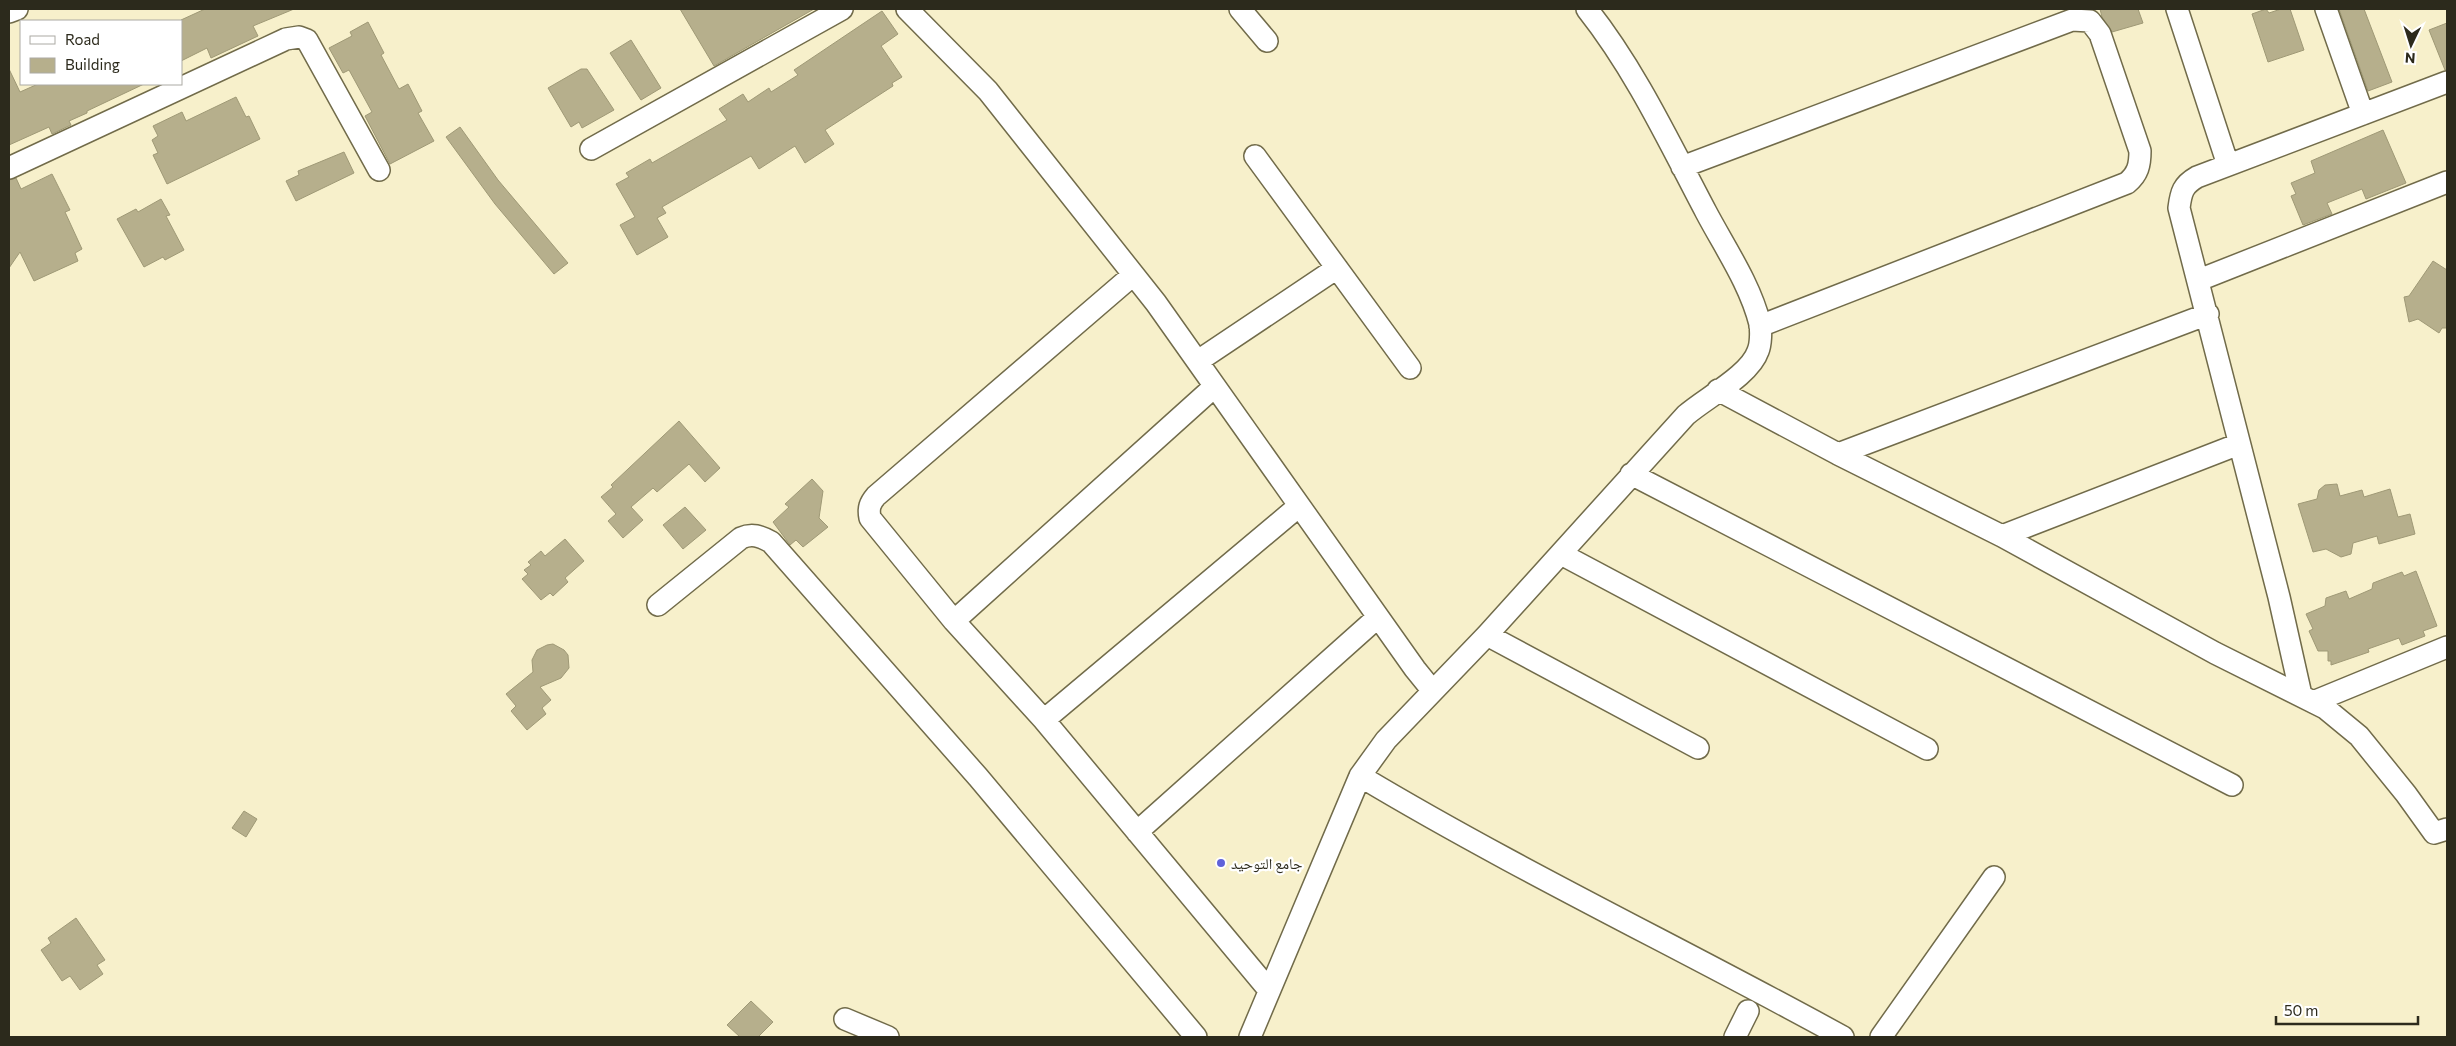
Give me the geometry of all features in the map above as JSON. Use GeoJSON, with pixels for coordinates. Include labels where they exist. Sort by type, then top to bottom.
{"type":"FeatureCollection","features":[{"type":"Feature","properties":{"kind":"street"},"geometry":{"type":"LineString","coordinates":[[9,12],[16,9]]}},
{"type":"Feature","properties":{"kind":"street"},"geometry":{"type":"LineString","coordinates":[[591,149],[842,9]]}},
{"type":"Feature","properties":{"kind":"street"},"geometry":{"type":"LineString","coordinates":[[908,9],[988,91],[1133,275],[1198,361],[1214,387],[1432,690]]}},
{"type":"Feature","properties":{"kind":"street"},"geometry":{"type":"LineString","coordinates":[[1240,9],[1267,41]]}},
{"type":"Feature","properties":{"kind":"street"},"geometry":{"type":"LineString","coordinates":[[1250,1037],[1360,776],[1386,740],[1432,690],[1487,635],[1686,415],[1718,390],[1743,374],[1753,364],[1759,349],[1760,326],[1739,272],[1651,105],[1607,34],[1587,9]]}},
{"type":"Feature","properties":{"kind":"street"},"geometry":{"type":"LineString","coordinates":[[2177,9],[2228,165]]}},
{"type":"Feature","properties":{"kind":"street"},"geometry":{"type":"LineString","coordinates":[[2326,9],[2363,114]]}},
{"type":"Feature","properties":{"kind":"street"},"geometry":{"type":"LineString","coordinates":[[1682,166],[2072,20],[2090,21],[2100,34],[2140,151],[2138,169],[2135,176],[2127,183],[1760,326]]}},
{"type":"Feature","properties":{"kind":"street"},"geometry":{"type":"LineString","coordinates":[[9,168],[286,40],[299,37],[307,40],[380,170]]}},
{"type":"Feature","properties":{"kind":"street"},"geometry":{"type":"LineString","coordinates":[[2307,698],[2239,444],[2208,314],[2179,208],[2180,196],[2187,182],[2447,82]]}},
{"type":"Feature","properties":{"kind":"street"},"geometry":{"type":"LineString","coordinates":[[1255,156],[1410,368]]}},
{"type":"Feature","properties":{"kind":"street"},"geometry":{"type":"LineString","coordinates":[[2199,280],[2447,182]]}},
{"type":"Feature","properties":{"kind":"street"},"geometry":{"type":"LineString","coordinates":[[1198,361],[1337,268]]}},
{"type":"Feature","properties":{"kind":"street"},"geometry":{"type":"LineString","coordinates":[[1133,275],[870,502],[868,510],[870,518],[954,620],[1044,720],[1269,990]]}},
{"type":"Feature","properties":{"kind":"street"},"geometry":{"type":"LineString","coordinates":[[1838,454],[2208,314]]}},
{"type":"Feature","properties":{"kind":"street"},"geometry":{"type":"LineString","coordinates":[[954,620],[1214,387]]}},
{"type":"Feature","properties":{"kind":"street"},"geometry":{"type":"LineString","coordinates":[[1718,390],[1838,454],[2002,536],[2215,653],[2307,698],[2340,719],[2359,736],[2406,794],[2434,833],[2447,828]]}},
{"type":"Feature","properties":{"kind":"street"},"geometry":{"type":"LineString","coordinates":[[2002,536],[2239,444]]}},
{"type":"Feature","properties":{"kind":"street"},"geometry":{"type":"LineString","coordinates":[[1631,474],[2232,785]]}},
{"type":"Feature","properties":{"kind":"street"},"geometry":{"type":"LineString","coordinates":[[1044,720],[1299,506]]}},
{"type":"Feature","properties":{"kind":"street"},"geometry":{"type":"LineString","coordinates":[[658,605],[741,538],[748,535],[760,536],[771,542],[978,777],[1196,1037]]}},
{"type":"Feature","properties":{"kind":"street"},"geometry":{"type":"LineString","coordinates":[[1561,554],[1927,749]]}},
{"type":"Feature","properties":{"kind":"street"},"geometry":{"type":"LineString","coordinates":[[1137,832],[1378,616]]}},
{"type":"Feature","properties":{"kind":"street"},"geometry":{"type":"LineString","coordinates":[[1487,635],[1698,748]]}},
{"type":"Feature","properties":{"kind":"street"},"geometry":{"type":"LineString","coordinates":[[2307,698],[2447,647]]}},
{"type":"Feature","properties":{"kind":"street"},"geometry":{"type":"LineString","coordinates":[[1360,776],[1480,845],[1728,973],[1843,1037]]}},
{"type":"Feature","properties":{"kind":"street"},"geometry":{"type":"LineString","coordinates":[[1881,1037],[1994,877]]}},
{"type":"Feature","properties":{"kind":"street"},"geometry":{"type":"LineString","coordinates":[[1735,1037],[1748,1010]]}},
{"type":"Feature","properties":{"kind":"street"},"geometry":{"type":"LineString","coordinates":[[845,1019],[888,1037]]}},
{"type":"Feature","properties":{"kind":"building"},"geometry":{"type":"Polygon","coordinates":[[[205,9],[294,9],[253,26],[258,36],[211,58],[207,48],[182,60],[181,20],[205,9]]]}},
{"type":"Feature","properties":{"kind":"building"},"geometry":{"type":"Polygon","coordinates":[[[680,9],[814,9],[714,66],[680,9]]]}},
{"type":"Feature","properties":{"kind":"building"},"geometry":{"type":"Polygon","coordinates":[[[2100,9],[2138,9],[2143,23],[2112,32],[2102,17],[2100,9]]]}},
{"type":"Feature","properties":{"kind":"building"},"geometry":{"type":"Polygon","coordinates":[[[2266,9],[2269,13],[2281,9],[2290,9],[2304,50],[2268,62],[2252,14],[2266,9]]]}},
{"type":"Feature","properties":{"kind":"building"},"geometry":{"type":"Polygon","coordinates":[[[2339,9],[2364,9],[2392,82],[2368,91],[2339,9]]]}},
{"type":"Feature","properties":{"kind":"building"},"geometry":{"type":"Polygon","coordinates":[[[882,11],[898,34],[881,46],[902,77],[892,83],[893,86],[825,130],[834,144],[805,163],[795,146],[759,169],[751,156],[662,207],[666,213],[657,218],[668,237],[637,255],[620,225],[635,217],[616,184],[629,177],[626,173],[650,159],[652,163],[727,120],[719,109],[743,94],[748,102],[769,88],[771,92],[798,75],[794,70],[882,11]]]}},
{"type":"Feature","properties":{"kind":"building"},"geometry":{"type":"Polygon","coordinates":[[[368,22],[384,53],[381,55],[399,89],[408,84],[422,111],[418,113],[434,141],[390,164],[365,116],[372,112],[349,70],[343,73],[329,48],[352,36],[350,32],[368,22]]]}},
{"type":"Feature","properties":{"kind":"building"},"geometry":{"type":"Polygon","coordinates":[[[2447,23],[2447,70],[2445,70],[2429,30],[2447,23]]]}},
{"type":"Feature","properties":{"kind":"building"},"geometry":{"type":"Polygon","coordinates":[[[631,40],[661,88],[641,100],[610,53],[631,40]]]}},
{"type":"Feature","properties":{"kind":"building"},"geometry":{"type":"Polygon","coordinates":[[[9,69],[20,92],[36,85],[142,85],[87,111],[87,113],[69,121],[71,125],[52,134],[49,127],[9,145],[9,69]]]}},
{"type":"Feature","properties":{"kind":"building"},"geometry":{"type":"Polygon","coordinates":[[[581,69],[587,69],[614,110],[582,128],[579,122],[571,127],[548,88],[581,69]]]}},
{"type":"Feature","properties":{"kind":"building"},"geometry":{"type":"Polygon","coordinates":[[[236,97],[246,117],[249,116],[260,139],[167,184],[153,155],[158,153],[152,140],[158,136],[153,126],[182,112],[186,121],[236,97]]]}},
{"type":"Feature","properties":{"kind":"building"},"geometry":{"type":"Polygon","coordinates":[[[460,127],[498,180],[568,263],[554,274],[495,204],[446,137],[460,127]]]}},
{"type":"Feature","properties":{"kind":"building"},"geometry":{"type":"Polygon","coordinates":[[[2383,130],[2406,183],[2366,199],[2362,189],[2327,203],[2332,214],[2303,225],[2291,196],[2296,194],[2291,183],[2315,173],[2311,161],[2383,130]]]}},
{"type":"Feature","properties":{"kind":"building"},"geometry":{"type":"Polygon","coordinates":[[[344,152],[354,173],[296,201],[286,181],[299,175],[298,171],[344,152]]]}},
{"type":"Feature","properties":{"kind":"building"},"geometry":{"type":"Polygon","coordinates":[[[52,174],[70,210],[65,212],[82,249],[75,253],[78,261],[34,281],[20,252],[9,268],[9,180],[16,178],[21,189],[52,174]]]}},
{"type":"Feature","properties":{"kind":"building"},"geometry":{"type":"Polygon","coordinates":[[[161,199],[170,215],[166,216],[184,250],[165,260],[163,257],[144,267],[117,219],[136,209],[138,212],[161,199]]]}},
{"type":"Feature","properties":{"kind":"building"},"geometry":{"type":"Polygon","coordinates":[[[2433,261],[2447,270],[2447,328],[2442,328],[2439,333],[2418,319],[2409,322],[2404,297],[2409,296],[2433,261]]]}},
{"type":"Feature","properties":{"kind":"building"},"geometry":{"type":"Polygon","coordinates":[[[679,421],[720,468],[705,482],[689,464],[657,492],[653,488],[631,507],[643,520],[623,538],[608,521],[616,514],[601,497],[613,487],[611,485],[679,421]]]}},
{"type":"Feature","properties":{"kind":"building"},"geometry":{"type":"Polygon","coordinates":[[[812,479],[823,491],[819,518],[828,527],[803,547],[796,540],[790,545],[773,522],[789,507],[785,504],[812,479]]]}},
{"type":"Feature","properties":{"kind":"building"},"geometry":{"type":"Polygon","coordinates":[[[2337,484],[2340,496],[2362,490],[2364,497],[2390,489],[2398,517],[2410,514],[2415,534],[2379,544],[2377,536],[2353,543],[2351,554],[2341,557],[2326,549],[2313,552],[2298,504],[2317,499],[2319,490],[2325,485],[2337,484]]]}},
{"type":"Feature","properties":{"kind":"building"},"geometry":{"type":"Polygon","coordinates":[[[685,507],[706,530],[683,549],[663,525],[685,507]]]}},
{"type":"Feature","properties":{"kind":"building"},"geometry":{"type":"Polygon","coordinates":[[[565,539],[584,561],[565,578],[568,582],[553,596],[550,593],[541,600],[522,579],[528,574],[524,570],[531,565],[528,562],[541,551],[545,556],[565,539]]]}},
{"type":"Feature","properties":{"kind":"building"},"geometry":{"type":"Polygon","coordinates":[[[2416,571],[2437,626],[2423,631],[2425,636],[2402,645],[2399,638],[2368,649],[2369,652],[2331,665],[2331,661],[2328,661],[2328,651],[2318,651],[2309,631],[2313,629],[2306,614],[2325,606],[2326,598],[2346,591],[2349,599],[2372,589],[2373,583],[2402,572],[2404,576],[2416,571]]]}},
{"type":"Feature","properties":{"kind":"building"},"geometry":{"type":"Polygon","coordinates":[[[553,644],[564,650],[568,655],[569,668],[561,678],[540,687],[551,700],[542,708],[546,714],[527,730],[511,711],[516,706],[506,694],[533,672],[532,660],[537,650],[553,644]]]}},
{"type":"Feature","properties":{"kind":"building"},"geometry":{"type":"Polygon","coordinates":[[[244,811],[257,819],[246,837],[232,828],[244,811]]]}},
{"type":"Feature","properties":{"kind":"building"},"geometry":{"type":"Polygon","coordinates":[[[76,918],[105,960],[97,965],[103,974],[80,990],[70,976],[62,981],[41,950],[51,943],[48,938],[76,918]]]}},
{"type":"Feature","properties":{"kind":"building"},"geometry":{"type":"Polygon","coordinates":[[[751,1001],[773,1022],[758,1037],[740,1037],[727,1025],[751,1001]]]}},
{"type":"Feature","properties":{"kind":"place","name":"جامع التوحيد"},"geometry":{"type":"Point","coordinates":[1221,863]}}]}
